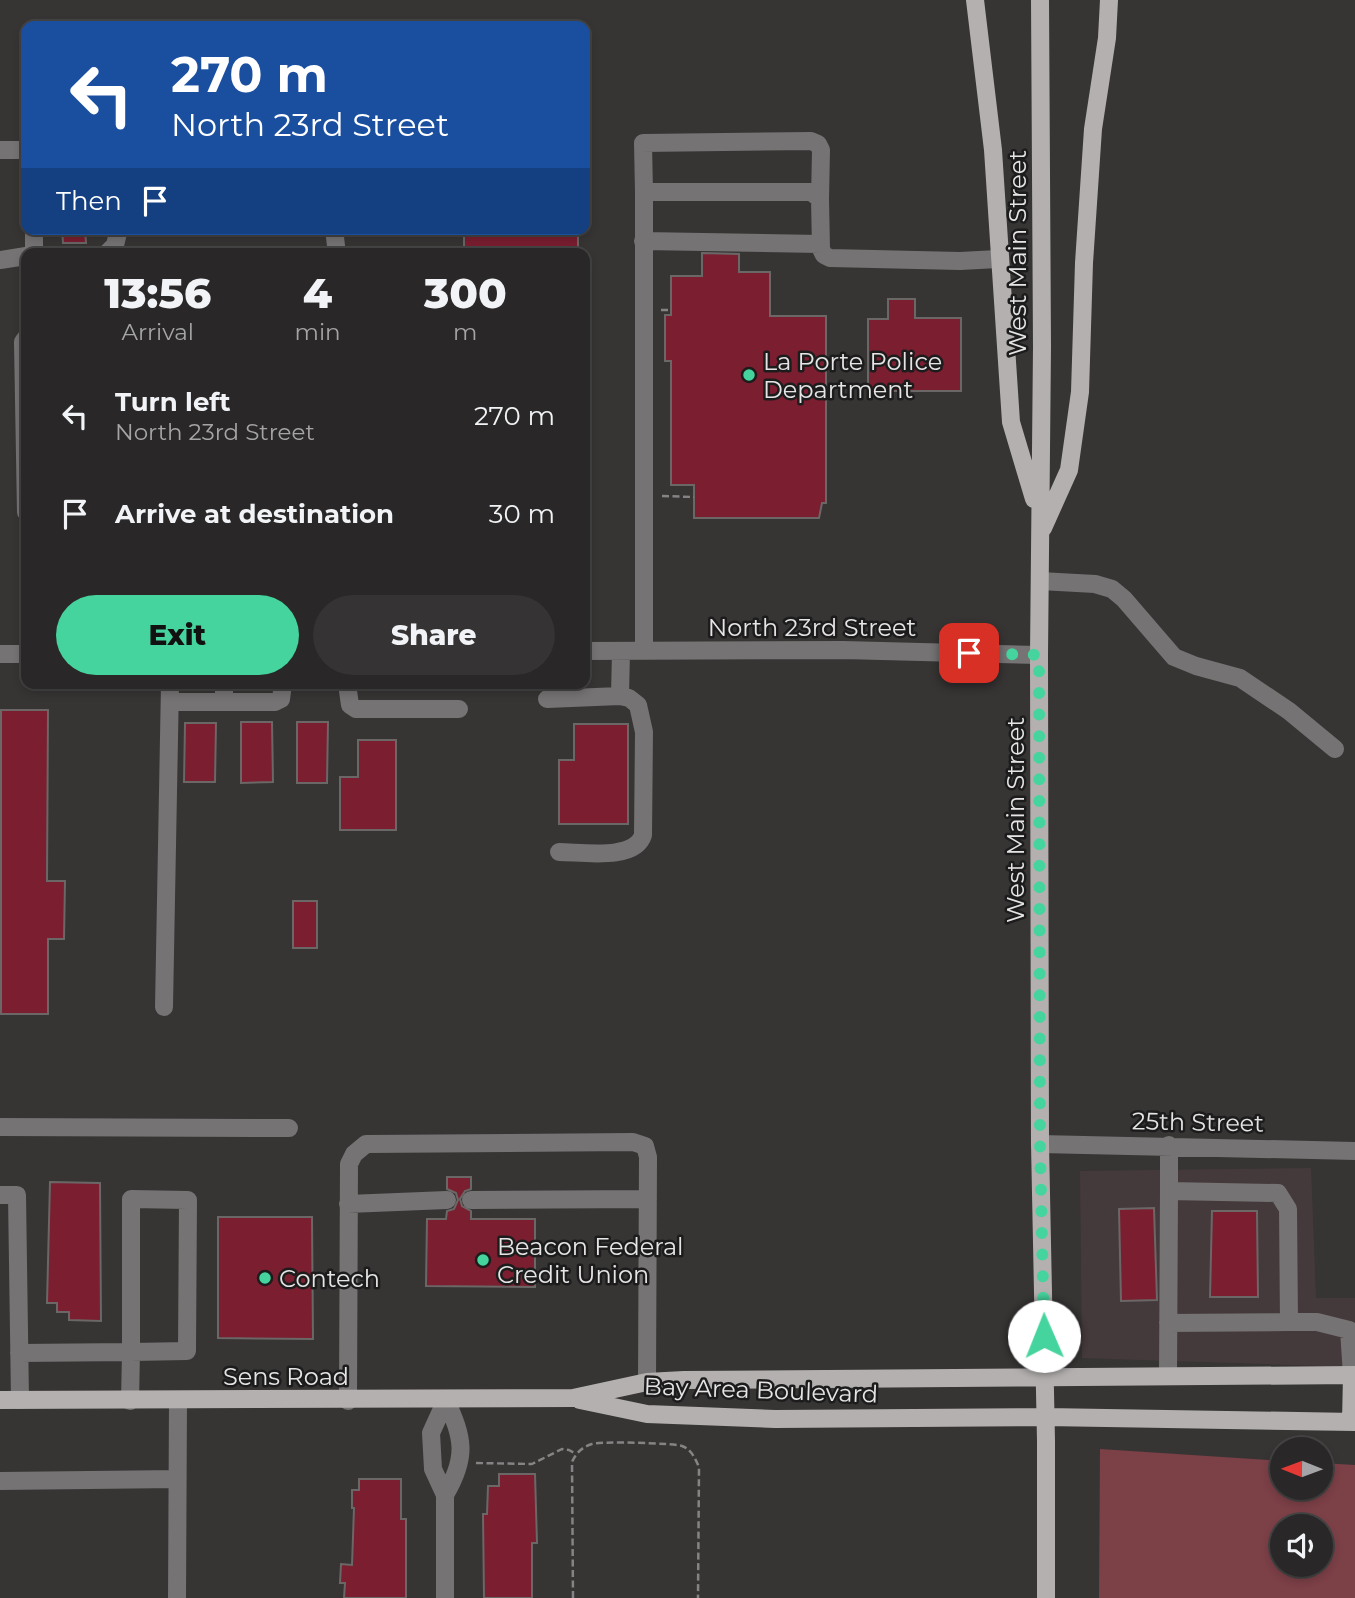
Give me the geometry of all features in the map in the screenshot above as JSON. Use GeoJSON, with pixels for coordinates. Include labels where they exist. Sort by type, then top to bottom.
{"type":"FeatureCollection","features":[{"type":"Feature","properties":{"kind":"main road"},"geometry":{"type":"LineString","coordinates":[[975,0],[993,150],[998,259],[1011,422],[1040,526]]}},
{"type":"Feature","properties":{"kind":"main road","name":"West Main Street"},"geometry":{"type":"LineString","coordinates":[[1040,0],[1040,1144],[1046,1417],[1046,1598]]}},
{"type":"Feature","properties":{"kind":"main road"},"geometry":{"type":"LineString","coordinates":[[1040,526],[1069,470],[1080,392],[1084,263],[1093,129],[1107,38],[1109,0]]}},
{"type":"Feature","properties":{"kind":"main road"},"geometry":{"type":"LineString","coordinates":[[1353,1422],[1354,1375]]}},
{"type":"Feature","properties":{"kind":"main road","name":"Bay Area Boulevard"},"geometry":{"type":"LineString","coordinates":[[573,1398],[647,1382],[684,1380],[1354,1375]]}},
{"type":"Feature","properties":{"kind":"main road"},"geometry":{"type":"LineString","coordinates":[[646,1414],[647,1382]]}},
{"type":"Feature","properties":{"kind":"main road","name":"Bay Area Boulevard"},"geometry":{"type":"LineString","coordinates":[[573,1398],[646,1414],[775,1419],[1046,1417],[1353,1422]]}},
{"type":"Feature","properties":{"kind":"main road","name":"Sens Road"},"geometry":{"type":"LineString","coordinates":[[0,1400],[348,1401],[573,1398]]}},
{"type":"Feature","properties":{"kind":"street"},"geometry":{"type":"LineString","coordinates":[[644,651],[643,143],[811,141],[818,144],[821,150],[821,244],[824,255],[842,260],[998,259]]}},
{"type":"Feature","properties":{"kind":"street"},"geometry":{"type":"LineString","coordinates":[[0,150],[21,150]]}},
{"type":"Feature","properties":{"kind":"street"},"geometry":{"type":"LineString","coordinates":[[644,192],[811,192],[820,199]]}},
{"type":"Feature","properties":{"kind":"street"},"geometry":{"type":"LineString","coordinates":[[643,241],[821,244]]}},
{"type":"Feature","properties":{"kind":"street"},"geometry":{"type":"LineString","coordinates":[[0,260],[21,257]]}},
{"type":"Feature","properties":{"kind":"street"},"geometry":{"type":"LineString","coordinates":[[1040,581],[1095,584],[1112,589],[1124,599],[1174,657],[1240,678],[1289,711],[1335,750]]}},
{"type":"Feature","properties":{"kind":"street"},"geometry":{"type":"LineString","coordinates":[[620,696],[621,650]]}},
{"type":"Feature","properties":{"kind":"street","name":"North 23rd Street"},"geometry":{"type":"LineString","coordinates":[[590,651],[843,650],[1039,655]]}},
{"type":"Feature","properties":{"kind":"street"},"geometry":{"type":"LineString","coordinates":[[0,654],[21,654]]}},
{"type":"Feature","properties":{"kind":"street"},"geometry":{"type":"LineString","coordinates":[[164,1007],[170,693],[224,693],[275,702],[281,699],[282,689]]}},
{"type":"Feature","properties":{"kind":"street"},"geometry":{"type":"LineString","coordinates":[[347,689],[350,705],[356,709],[459,709]]}},
{"type":"Feature","properties":{"kind":"street"},"geometry":{"type":"LineString","coordinates":[[547,699],[620,696],[634,701],[642,713],[644,745],[641,842],[628,850],[611,853],[559,852]]}},
{"type":"Feature","properties":{"kind":"street"},"geometry":{"type":"LineString","coordinates":[[0,1127],[289,1128]]}},
{"type":"Feature","properties":{"kind":"street"},"geometry":{"type":"LineString","coordinates":[[348,1401],[349,1164],[354,1153],[366,1144],[638,1142],[645,1146],[648,1157],[647,1382]]}},
{"type":"Feature","properties":{"kind":"street","name":"25th Street"},"geometry":{"type":"LineString","coordinates":[[1040,1144],[1355,1151]]}},
{"type":"Feature","properties":{"kind":"street"},"geometry":{"type":"LineString","coordinates":[[1168,1377],[1169,1145]]}},
{"type":"Feature","properties":{"kind":"street"},"geometry":{"type":"LineString","coordinates":[[1169,1191],[1279,1193],[1288,1209],[1289,1322]]}},
{"type":"Feature","properties":{"kind":"street"},"geometry":{"type":"LineString","coordinates":[[0,1195],[17,1195],[20,1400]]}},
{"type":"Feature","properties":{"kind":"street"},"geometry":{"type":"LineString","coordinates":[[19,1353],[131,1352],[187,1351],[188,1200],[131,1199],[131,1352],[130,1401]]}},
{"type":"Feature","properties":{"kind":"street"},"geometry":{"type":"LineString","coordinates":[[471,1200],[648,1199]]}},
{"type":"Feature","properties":{"kind":"street"},"geometry":{"type":"LineString","coordinates":[[348,1204],[447,1200]]}},
{"type":"Feature","properties":{"kind":"street"},"geometry":{"type":"LineString","coordinates":[[1168,1322],[1317,1322],[1349,1330],[1354,1375]]}},
{"type":"Feature","properties":{"kind":"street"},"geometry":{"type":"LineString","coordinates":[[445,1495],[457,1470],[461,1434],[446,1400]]}},
{"type":"Feature","properties":{"kind":"street"},"geometry":{"type":"LineString","coordinates":[[445,1598],[445,1495],[433,1469],[431,1433],[446,1400]]}},
{"type":"Feature","properties":{"kind":"street"},"geometry":{"type":"LineString","coordinates":[[177,1598],[178,1401]]}},
{"type":"Feature","properties":{"kind":"street"},"geometry":{"type":"LineString","coordinates":[[0,1480],[177,1479]]}},
{"type":"Feature","properties":{"kind":"path"},"geometry":{"type":"LineString","coordinates":[[643,496],[694,497]]}},
{"type":"Feature","properties":{"kind":"path"},"geometry":{"type":"LineString","coordinates":[[573,1598],[572,1462],[576,1454],[592,1444],[602,1443],[681,1446],[690,1450],[699,1466],[698,1598]]}},
{"type":"Feature","properties":{"kind":"path"},"geometry":{"type":"LineString","coordinates":[[474,1463],[532,1464],[562,1449],[576,1454]]}},
{"type":"Feature","properties":{"kind":"shaded area"},"geometry":{"type":"Polygon","coordinates":[[[1311,1168],[1316,1298],[1355,1298],[1355,1367],[1082,1358],[1080,1171],[1311,1168]]]}},
{"type":"Feature","properties":{"kind":"shaded area"},"geometry":{"type":"Polygon","coordinates":[[[1100,1449],[1270,1460],[1270,1500],[1334,1500],[1334,1464],[1355,1465],[1355,1598],[1099,1598],[1100,1449]]]}},
{"type":"Feature","properties":{"kind":"building"},"geometry":{"type":"Polygon","coordinates":[[[62,235],[85,235],[86,243],[63,243],[62,235]]]}},
{"type":"Feature","properties":{"kind":"building"},"geometry":{"type":"Polygon","coordinates":[[[464,235],[578,235],[578,248],[464,248],[464,235]]]}},
{"type":"Feature","properties":{"kind":"building","name":"La Porte Police Department"},"geometry":{"type":"Polygon","coordinates":[[[702,253],[739,254],[739,272],[770,272],[770,316],[826,316],[826,503],[822,503],[819,518],[694,518],[694,485],[671,485],[671,361],[665,361],[665,315],[671,315],[671,276],[702,276],[702,253]]]}},
{"type":"Feature","properties":{"kind":"building"},"geometry":{"type":"Polygon","coordinates":[[[888,299],[915,299],[915,318],[961,318],[961,391],[890,391],[890,388],[868,388],[868,319],[888,319],[888,299]]]}},
{"type":"Feature","properties":{"kind":"building"},"geometry":{"type":"Polygon","coordinates":[[[1,710],[48,710],[47,881],[65,881],[64,939],[48,939],[48,1014],[1,1014],[1,710]]]}},
{"type":"Feature","properties":{"kind":"building"},"geometry":{"type":"Polygon","coordinates":[[[241,722],[272,722],[273,782],[241,783],[241,722]]]}},
{"type":"Feature","properties":{"kind":"building"},"geometry":{"type":"Polygon","coordinates":[[[297,722],[328,722],[327,783],[297,783],[297,722]]]}},
{"type":"Feature","properties":{"kind":"building"},"geometry":{"type":"Polygon","coordinates":[[[185,723],[216,723],[215,782],[184,782],[185,723]]]}},
{"type":"Feature","properties":{"kind":"building"},"geometry":{"type":"Polygon","coordinates":[[[574,724],[628,724],[628,824],[559,824],[559,760],[574,760],[574,724]]]}},
{"type":"Feature","properties":{"kind":"building"},"geometry":{"type":"Polygon","coordinates":[[[358,740],[396,740],[396,830],[340,830],[340,777],[358,777],[358,740]]]}},
{"type":"Feature","properties":{"kind":"building"},"geometry":{"type":"Polygon","coordinates":[[[293,901],[317,901],[317,948],[293,948],[293,901]]]}},
{"type":"Feature","properties":{"kind":"building"},"geometry":{"type":"Polygon","coordinates":[[[447,1177],[471,1177],[471,1189],[465,1191],[460,1199],[462,1206],[471,1211],[471,1219],[535,1219],[535,1287],[426,1286],[427,1219],[446,1219],[447,1211],[454,1209],[458,1200],[456,1193],[447,1189],[447,1177]]]}},
{"type":"Feature","properties":{"kind":"building"},"geometry":{"type":"Polygon","coordinates":[[[50,1182],[100,1183],[101,1321],[69,1320],[69,1312],[57,1312],[57,1303],[47,1303],[50,1182]]]}},
{"type":"Feature","properties":{"kind":"building"},"geometry":{"type":"Polygon","coordinates":[[[1154,1208],[1157,1300],[1121,1301],[1119,1209],[1154,1208]]]}},
{"type":"Feature","properties":{"kind":"building"},"geometry":{"type":"Polygon","coordinates":[[[1212,1211],[1257,1211],[1258,1297],[1210,1297],[1212,1211]]]}},
{"type":"Feature","properties":{"kind":"building","name":"Contech"},"geometry":{"type":"Polygon","coordinates":[[[218,1217],[312,1217],[313,1339],[218,1338],[218,1217]]]}},
{"type":"Feature","properties":{"kind":"building"},"geometry":{"type":"Polygon","coordinates":[[[499,1474],[535,1474],[537,1543],[532,1543],[532,1598],[484,1598],[483,1514],[487,1514],[488,1486],[499,1486],[499,1474]]]}},
{"type":"Feature","properties":{"kind":"building"},"geometry":{"type":"Polygon","coordinates":[[[359,1479],[401,1479],[401,1519],[406,1519],[406,1598],[344,1598],[345,1583],[340,1583],[341,1564],[352,1565],[352,1490],[359,1490],[359,1479]]]}},
{"type":"Feature","properties":{"kind":"place","name":"La Porte Police Department"},"geometry":{"type":"Point","coordinates":[749,375]}},
{"type":"Feature","properties":{"kind":"place","name":"Beacon Federal Credit Union"},"geometry":{"type":"Point","coordinates":[483,1260]}},
{"type":"Feature","properties":{"kind":"place","name":"Contech"},"geometry":{"type":"Point","coordinates":[265,1278]}},
{"type":"Feature","properties":{"kind":"route"},"geometry":{"type":"LineString","coordinates":[[969,653],[1039,655],[1040,1144],[1044,1336]]}}]}
